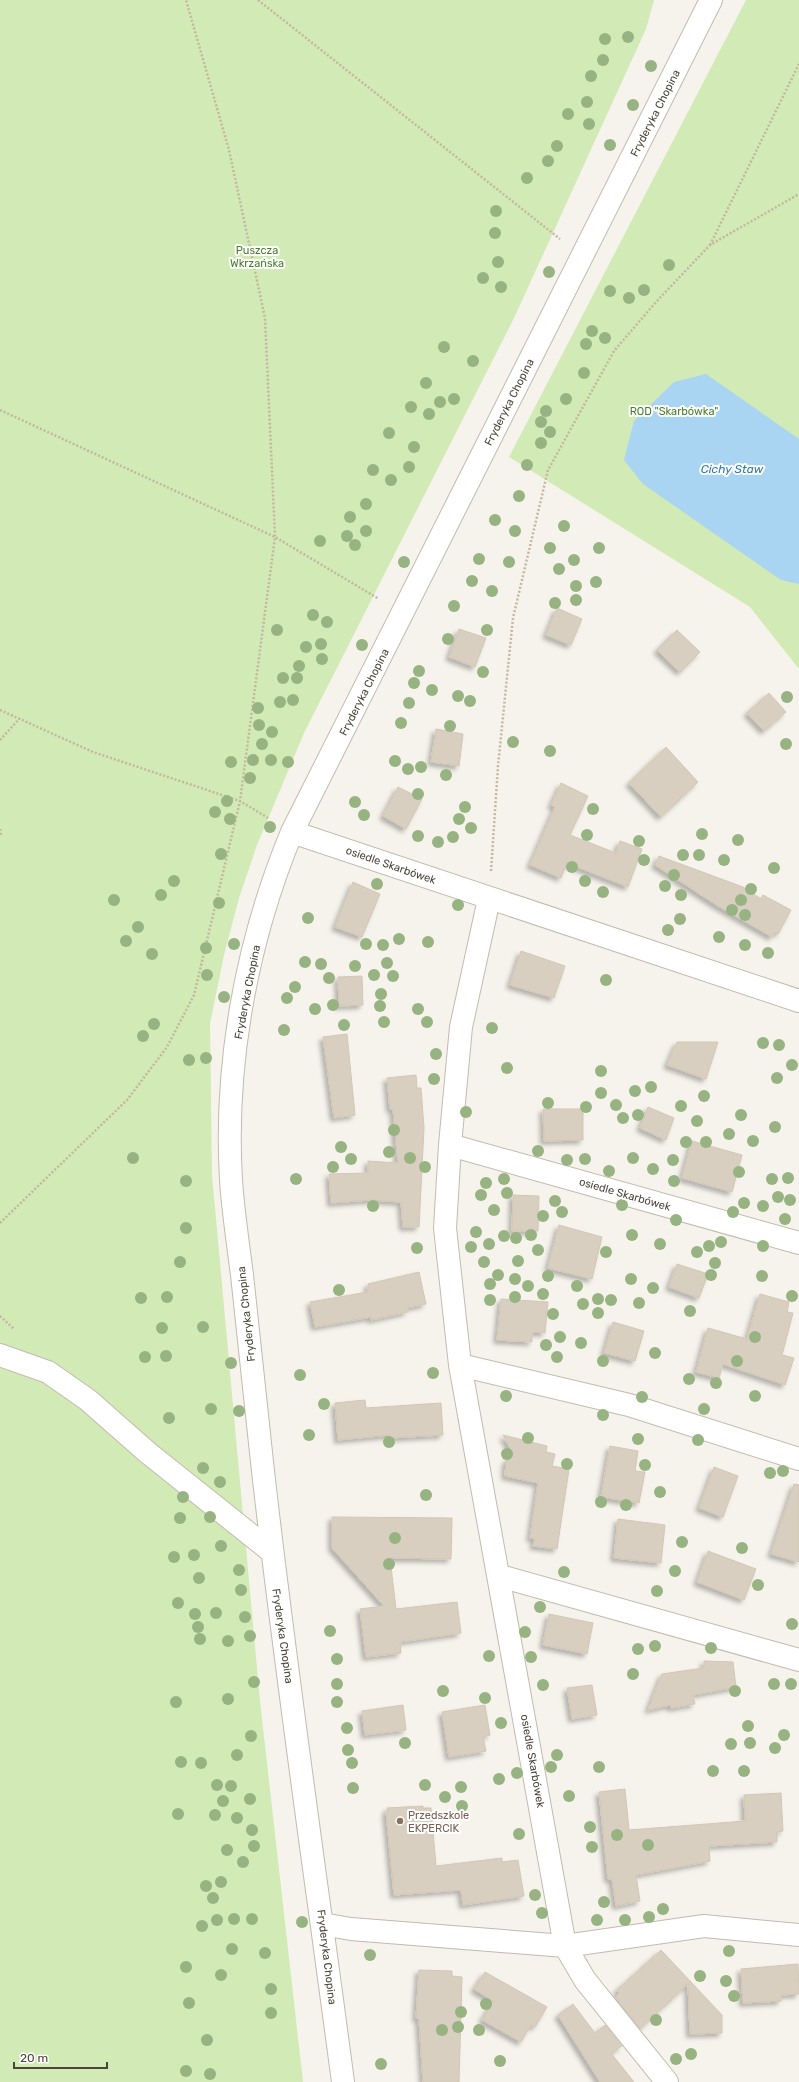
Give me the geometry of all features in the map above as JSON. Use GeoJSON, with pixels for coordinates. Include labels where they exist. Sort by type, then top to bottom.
{"type":"FeatureCollection","features":[{"type":"Feature","properties":{"kind":"street","name":"Fryderyka Chopina"},"geometry":{"type":"LineString","coordinates":[[343,2082],[272,1552],[231,1180],[231,1107],[237,1042],[248,974],[263,916],[280,862],[292,832],[711,0]]}},
{"type":"Feature","properties":{"kind":"street","name":"osiedle Skarbówek"},"geometry":{"type":"LineString","coordinates":[[292,832],[799,1002]]}},
{"type":"Feature","properties":{"kind":"street","name":"osiedle Skarbówek"},"geometry":{"type":"LineString","coordinates":[[489,899],[462,1027],[450,1145],[445,1228],[460,1365],[500,1576],[565,1946],[585,1980],[667,2082]]}},
{"type":"Feature","properties":{"kind":"street","name":"osiedle Skarbówek"},"geometry":{"type":"LineString","coordinates":[[450,1145],[799,1243]]}},
{"type":"Feature","properties":{"kind":"street"},"geometry":{"type":"LineString","coordinates":[[0,1355],[48,1372],[88,1400],[147,1452],[272,1552]]}},
{"type":"Feature","properties":{"kind":"street"},"geometry":{"type":"LineString","coordinates":[[460,1365],[629,1405],[799,1459]]}},
{"type":"Feature","properties":{"kind":"street"},"geometry":{"type":"LineString","coordinates":[[500,1576],[799,1660]]}},
{"type":"Feature","properties":{"kind":"street"},"geometry":{"type":"LineString","coordinates":[[322,1924],[351,1929],[565,1946],[704,1926],[799,1935]]}},
{"type":"Feature","properties":{"kind":"path"},"geometry":{"type":"LineString","coordinates":[[0,1223],[127,1100],[167,1047],[194,995],[240,802],[275,537],[265,318],[229,150],[186,0]]}},
{"type":"Feature","properties":{"kind":"path"},"geometry":{"type":"LineString","coordinates":[[258,0],[582,257]]}},
{"type":"Feature","properties":{"kind":"path"},"geometry":{"type":"LineString","coordinates":[[710,245],[799,64]]}},
{"type":"Feature","properties":{"kind":"path"},"geometry":{"type":"LineString","coordinates":[[489,899],[498,766],[513,618],[548,470],[614,351],[656,302],[710,245],[799,194]]}},
{"type":"Feature","properties":{"kind":"path"},"geometry":{"type":"LineString","coordinates":[[0,410],[275,537],[403,613]]}},
{"type":"Feature","properties":{"kind":"path"},"geometry":{"type":"LineString","coordinates":[[0,710],[93,752],[240,802],[292,832]]}},
{"type":"Feature","properties":{"kind":"path"},"geometry":{"type":"LineString","coordinates":[[0,740],[20,718]]}},
{"type":"Feature","properties":{"kind":"path"},"geometry":{"type":"LineString","coordinates":[[0,829],[1,836]]}},
{"type":"Feature","properties":{"kind":"green space","name":"Puszcza Wkrzańska"},"geometry":{"type":"Polygon","coordinates":[[[0,0],[654,0],[646,29],[515,316],[304,733],[257,845],[239,898],[224,955],[210,1024],[212,1175],[260,1701],[303,2082],[0,2082],[0,0]]]}},
{"type":"Feature","properties":{"kind":"green space","name":"ROD \"Skarbówka\""},"geometry":{"type":"Polygon","coordinates":[[[746,0],[799,0],[799,669],[750,607],[509,457],[746,0]]]}},
{"type":"Feature","properties":{"kind":"water","name":"Cichy Staw"},"geometry":{"type":"Polygon","coordinates":[[[706,374],[799,439],[799,584],[781,580],[643,484],[624,460],[634,421],[674,382],[706,374]]]}},
{"type":"Feature","properties":{"kind":"building"},"geometry":{"type":"Polygon","coordinates":[[[557,608],[582,619],[571,645],[546,635],[557,608]]]}},
{"type":"Feature","properties":{"kind":"building"},"geometry":{"type":"Polygon","coordinates":[[[459,629],[486,638],[475,667],[449,657],[459,629]]]}},
{"type":"Feature","properties":{"kind":"building"},"geometry":{"type":"Polygon","coordinates":[[[677,630],[700,652],[680,672],[657,650],[677,630]]]}},
{"type":"Feature","properties":{"kind":"building"},"geometry":{"type":"Polygon","coordinates":[[[769,693],[786,712],[764,731],[747,713],[769,693]]]}},
{"type":"Feature","properties":{"kind":"building"},"geometry":{"type":"Polygon","coordinates":[[[436,729],[463,734],[459,766],[431,762],[436,729]]]}},
{"type":"Feature","properties":{"kind":"building"},"geometry":{"type":"Polygon","coordinates":[[[666,747],[698,782],[661,817],[629,783],[666,747]]]}},
{"type":"Feature","properties":{"kind":"building"},"geometry":{"type":"Polygon","coordinates":[[[561,783],[588,796],[570,835],[616,853],[620,841],[642,849],[628,887],[567,863],[561,878],[530,865],[555,807],[551,805],[561,783]]]}},
{"type":"Feature","properties":{"kind":"building"},"geometry":{"type":"Polygon","coordinates":[[[398,787],[422,799],[406,829],[383,816],[398,787]]]}},
{"type":"Feature","properties":{"kind":"building"},"geometry":{"type":"Polygon","coordinates":[[[659,856],[743,887],[761,899],[763,895],[791,910],[778,934],[775,932],[772,937],[718,906],[655,865],[659,856]]]}},
{"type":"Feature","properties":{"kind":"building"},"geometry":{"type":"Polygon","coordinates":[[[353,882],[380,894],[362,937],[335,927],[353,882]]]}},
{"type":"Feature","properties":{"kind":"building"},"geometry":{"type":"Polygon","coordinates":[[[521,951],[565,966],[554,998],[510,985],[521,951]]]}},
{"type":"Feature","properties":{"kind":"building"},"geometry":{"type":"Polygon","coordinates":[[[362,976],[363,1005],[339,1006],[338,977],[362,976]]]}},
{"type":"Feature","properties":{"kind":"building"},"geometry":{"type":"Polygon","coordinates":[[[347,1034],[355,1115],[334,1118],[323,1037],[347,1034]]]}},
{"type":"Feature","properties":{"kind":"building"},"geometry":{"type":"Polygon","coordinates":[[[677,1042],[718,1042],[706,1079],[667,1065],[677,1042]]]}},
{"type":"Feature","properties":{"kind":"building"},"geometry":{"type":"Polygon","coordinates":[[[416,1075],[417,1088],[421,1088],[424,1128],[419,1227],[403,1227],[401,1202],[370,1200],[331,1203],[329,1174],[368,1173],[368,1161],[398,1163],[393,1109],[390,1109],[387,1078],[416,1075]]]}},
{"type":"Feature","properties":{"kind":"building"},"geometry":{"type":"Polygon","coordinates":[[[648,1107],[674,1118],[666,1140],[640,1128],[648,1107]]]}},
{"type":"Feature","properties":{"kind":"building"},"geometry":{"type":"Polygon","coordinates":[[[543,1109],[583,1109],[583,1140],[544,1141],[543,1109]]]}},
{"type":"Feature","properties":{"kind":"building"},"geometry":{"type":"Polygon","coordinates":[[[692,1141],[742,1155],[732,1192],[682,1178],[692,1141]]]}},
{"type":"Feature","properties":{"kind":"building"},"geometry":{"type":"Polygon","coordinates":[[[513,1195],[539,1196],[538,1231],[512,1231],[513,1195]]]}},
{"type":"Feature","properties":{"kind":"building"},"geometry":{"type":"Polygon","coordinates":[[[559,1225],[602,1237],[592,1279],[548,1268],[559,1225]]]}},
{"type":"Feature","properties":{"kind":"building"},"geometry":{"type":"Polygon","coordinates":[[[677,1264],[708,1274],[699,1298],[669,1287],[677,1264]]]}},
{"type":"Feature","properties":{"kind":"building"},"geometry":{"type":"Polygon","coordinates":[[[419,1272],[426,1304],[407,1308],[407,1312],[371,1320],[371,1317],[315,1327],[310,1302],[368,1292],[368,1284],[419,1272]]]}},
{"type":"Feature","properties":{"kind":"building"},"geometry":{"type":"Polygon","coordinates":[[[760,1294],[789,1302],[787,1312],[793,1313],[782,1355],[794,1358],[785,1385],[723,1364],[719,1378],[696,1372],[708,1328],[747,1339],[760,1294]]]}},
{"type":"Feature","properties":{"kind":"building"},"geometry":{"type":"Polygon","coordinates":[[[501,1299],[548,1302],[545,1333],[532,1332],[532,1342],[497,1340],[501,1299]]]}},
{"type":"Feature","properties":{"kind":"building"},"geometry":{"type":"Polygon","coordinates":[[[613,1322],[644,1331],[635,1361],[604,1353],[613,1322]]]}},
{"type":"Feature","properties":{"kind":"building"},"geometry":{"type":"Polygon","coordinates":[[[365,1400],[366,1408],[441,1403],[443,1435],[390,1438],[390,1435],[338,1440],[335,1403],[365,1400]]]}},
{"type":"Feature","properties":{"kind":"building"},"geometry":{"type":"Polygon","coordinates":[[[503,1435],[547,1446],[546,1452],[555,1454],[552,1466],[569,1469],[557,1549],[533,1546],[535,1539],[530,1538],[538,1483],[505,1476],[506,1461],[513,1454],[503,1435]]]}},
{"type":"Feature","properties":{"kind":"building"},"geometry":{"type":"Polygon","coordinates":[[[610,1446],[638,1451],[635,1471],[645,1472],[639,1503],[601,1497],[610,1446]]]}},
{"type":"Feature","properties":{"kind":"building"},"geometry":{"type":"Polygon","coordinates":[[[714,1467],[738,1476],[723,1517],[699,1508],[714,1467]]]}},
{"type":"Feature","properties":{"kind":"building"},"geometry":{"type":"Polygon","coordinates":[[[794,1484],[799,1485],[799,1562],[771,1554],[794,1484]]]}},
{"type":"Feature","properties":{"kind":"building"},"geometry":{"type":"Polygon","coordinates":[[[332,1517],[452,1518],[451,1559],[390,1558],[396,1609],[457,1602],[461,1633],[400,1642],[401,1653],[366,1657],[360,1609],[384,1606],[332,1548],[332,1517]]]}},
{"type":"Feature","properties":{"kind":"building"},"geometry":{"type":"Polygon","coordinates":[[[618,1519],[665,1525],[661,1563],[614,1558],[618,1519]]]}},
{"type":"Feature","properties":{"kind":"building"},"geometry":{"type":"Polygon","coordinates":[[[708,1551],[756,1569],[744,1600],[697,1582],[708,1551]]]}},
{"type":"Feature","properties":{"kind":"building"},"geometry":{"type":"Polygon","coordinates":[[[549,1614],[593,1623],[587,1654],[543,1645],[549,1614]]]}},
{"type":"Feature","properties":{"kind":"building"},"geometry":{"type":"Polygon","coordinates":[[[704,1661],[733,1662],[736,1687],[693,1695],[695,1704],[671,1708],[670,1705],[648,1710],[662,1674],[704,1668],[704,1661]]]}},
{"type":"Feature","properties":{"kind":"building"},"geometry":{"type":"Polygon","coordinates":[[[592,1685],[597,1715],[572,1719],[567,1688],[592,1685]]]}},
{"type":"Feature","properties":{"kind":"building"},"geometry":{"type":"Polygon","coordinates":[[[403,1705],[406,1730],[365,1735],[362,1711],[403,1705]]]}},
{"type":"Feature","properties":{"kind":"building"},"geometry":{"type":"Polygon","coordinates":[[[485,1705],[490,1735],[483,1737],[486,1751],[449,1757],[442,1712],[485,1705]]]}},
{"type":"Feature","properties":{"kind":"building"},"geometry":{"type":"Polygon","coordinates":[[[625,1789],[629,1830],[745,1821],[744,1795],[781,1793],[783,1831],[777,1832],[777,1842],[709,1846],[710,1861],[636,1875],[640,1901],[616,1906],[612,1879],[608,1879],[599,1792],[625,1789]]]}},
{"type":"Feature","properties":{"kind":"building"},"geometry":{"type":"Polygon","coordinates":[[[423,1806],[423,1808],[431,1808],[436,1866],[502,1858],[502,1862],[518,1860],[524,1896],[463,1905],[461,1890],[394,1895],[386,1811],[388,1811],[387,1808],[423,1806]]]}},
{"type":"Feature","properties":{"kind":"building"},"geometry":{"type":"Polygon","coordinates":[[[661,1950],[722,2015],[722,2033],[690,2034],[688,1984],[640,2029],[615,1997],[619,1993],[617,1990],[661,1950]]]}},
{"type":"Feature","properties":{"kind":"building"},"geometry":{"type":"Polygon","coordinates":[[[798,1964],[799,1994],[781,1995],[781,2001],[743,2003],[741,1969],[798,1964]]]}},
{"type":"Feature","properties":{"kind":"building"},"geometry":{"type":"Polygon","coordinates":[[[419,1970],[452,1971],[452,1976],[462,1977],[459,2082],[423,2082],[419,2019],[416,2018],[419,1970]]]}},
{"type":"Feature","properties":{"kind":"building"},"geometry":{"type":"Polygon","coordinates":[[[485,1972],[547,2007],[535,2027],[531,2025],[521,2042],[482,2020],[493,2001],[474,1989],[485,1972]]]}},
{"type":"Feature","properties":{"kind":"building"},"geometry":{"type":"Polygon","coordinates":[[[573,2004],[595,2033],[605,2025],[622,2046],[611,2053],[634,2082],[600,2082],[558,2015],[573,2004]]]}},
{"type":"Feature","properties":{"kind":"place","name":"Przedszkole EKPERCIK"},"geometry":{"type":"Point","coordinates":[400,1821]}}]}
